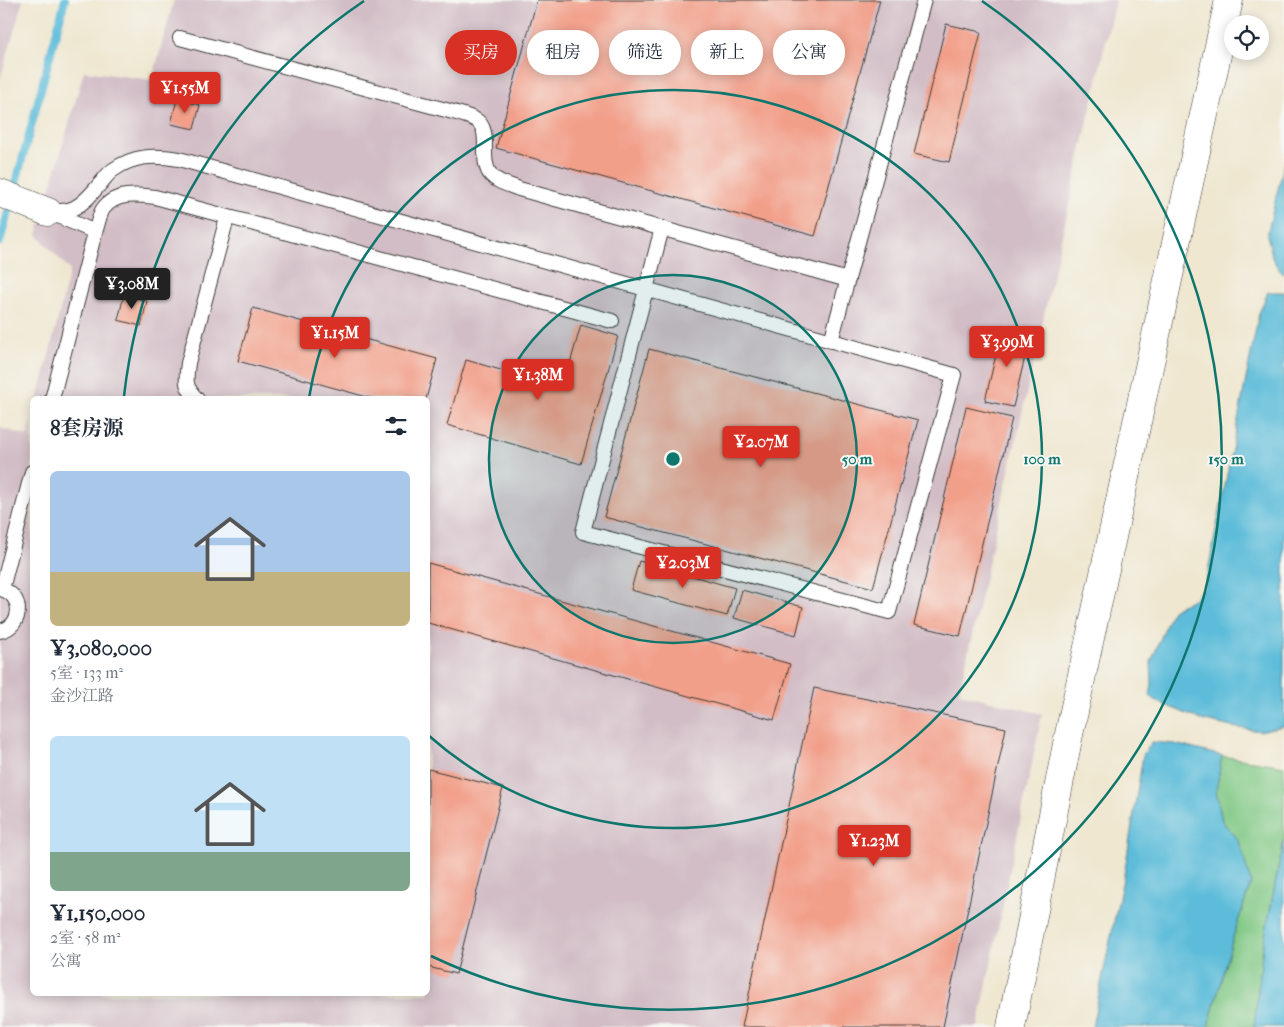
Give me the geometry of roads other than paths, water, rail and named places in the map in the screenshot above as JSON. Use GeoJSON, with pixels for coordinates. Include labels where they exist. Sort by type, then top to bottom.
{"type":"FeatureCollection","features":[{"type":"Feature","properties":{"kind":"street"},"geometry":{"type":"LineString","coordinates":[[1011,1027],[1068,738],[1229,0]]}},
{"type":"Feature","properties":{"kind":"street"},"geometry":{"type":"LineString","coordinates":[[0,193],[48,212]]}},
{"type":"Feature","properties":{"kind":"lane"},"geometry":{"type":"LineString","coordinates":[[831,341],[924,0]]}},
{"type":"Feature","properties":{"kind":"lane"},"geometry":{"type":"LineString","coordinates":[[180,38],[465,116],[477,121],[484,130],[486,168],[500,182],[519,189],[848,280]]}},
{"type":"Feature","properties":{"kind":"lane"},"geometry":{"type":"LineString","coordinates":[[48,212],[66,211],[74,208],[91,194],[111,170],[131,160],[146,156],[161,156],[189,162],[646,289],[831,341],[954,375],[889,612],[583,532],[646,289],[662,228]]}},
{"type":"Feature","properties":{"kind":"lane"},"geometry":{"type":"LineString","coordinates":[[53,396],[95,232],[103,210],[116,198],[125,195],[155,197],[612,322]]}},
{"type":"Feature","properties":{"kind":"lane"},"geometry":{"type":"LineString","coordinates":[[48,212],[95,232]]}},
{"type":"Feature","properties":{"kind":"lane"},"geometry":{"type":"LineString","coordinates":[[194,396],[185,380],[188,363],[227,218]]}},
{"type":"Feature","properties":{"kind":"lane"},"geometry":{"type":"LineString","coordinates":[[0,631],[8,628],[17,617],[17,602],[13,596],[1,589],[30,480]]}},
{"type":"Feature","properties":{"kind":"water"},"geometry":{"type":"Polygon","coordinates":[[[1284,164],[1284,273],[1281,272],[1273,260],[1267,235],[1284,164]]]}},
{"type":"Feature","properties":{"kind":"water"},"geometry":{"type":"Polygon","coordinates":[[[1268,292],[1284,292],[1284,726],[1260,731],[1201,720],[1158,702],[1150,696],[1152,683],[1151,662],[1172,610],[1195,598],[1205,586],[1259,313],[1268,292]]]}},
{"type":"Feature","properties":{"kind":"water"},"geometry":{"type":"Polygon","coordinates":[[[1152,742],[1175,744],[1222,756],[1216,791],[1222,821],[1239,841],[1251,883],[1234,934],[1208,1027],[1092,1027],[1125,869],[1143,755],[1152,742]]]}},
{"type":"Feature","properties":{"kind":"water"},"geometry":{"type":"Polygon","coordinates":[[[1284,840],[1284,1027],[1254,1027],[1263,946],[1284,840]]]}},
{"type":"Feature","properties":{"kind":"waterway"},"geometry":{"type":"LineString","coordinates":[[0,242],[65,0]]}}]}
